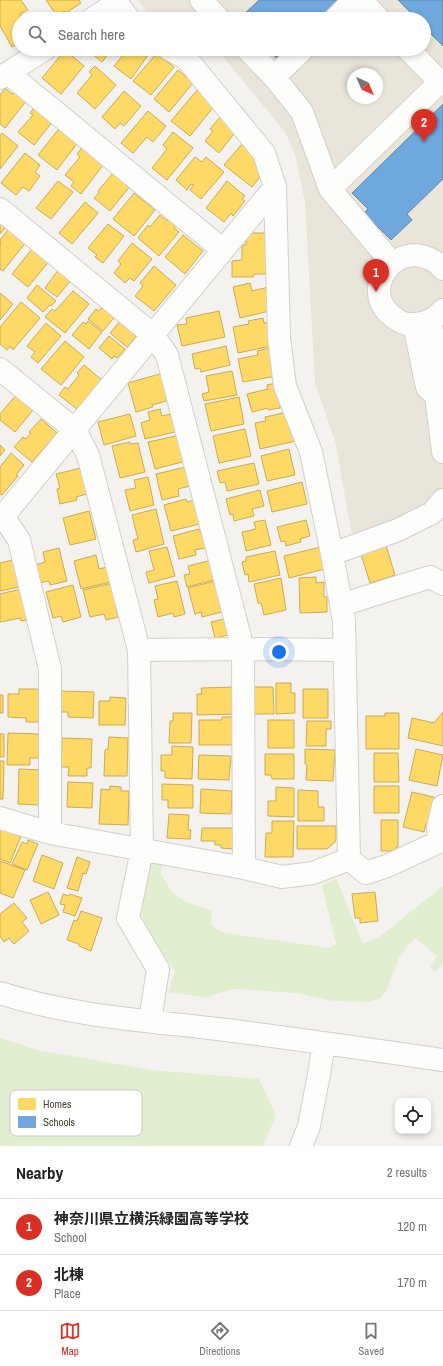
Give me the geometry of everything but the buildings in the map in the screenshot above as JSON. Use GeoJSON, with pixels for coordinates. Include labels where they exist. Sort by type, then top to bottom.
{"type":"FeatureCollection","features":[{"type":"Feature","properties":{"kind":"street"},"geometry":{"type":"LineString","coordinates":[[201,0],[212,12]]}},
{"type":"Feature","properties":{"kind":"street"},"geometry":{"type":"LineString","coordinates":[[342,12],[354,0]]}},
{"type":"Feature","properties":{"kind":"street"},"geometry":{"type":"LineString","coordinates":[[361,0],[372,12]]}},
{"type":"Feature","properties":{"kind":"street"},"geometry":{"type":"LineString","coordinates":[[108,12],[120,7]]}},
{"type":"Feature","properties":{"kind":"street"},"geometry":{"type":"LineString","coordinates":[[34,56],[4,76],[223,250]]}},
{"type":"Feature","properties":{"kind":"street"},"geometry":{"type":"LineString","coordinates":[[182,56],[186,58],[264,153],[275,187],[279,338],[285,386],[311,452],[344,621],[349,858],[366,872],[387,866],[441,841],[438,828],[443,806]]}},
{"type":"Feature","properties":{"kind":"street"},"geometry":{"type":"LineString","coordinates":[[254,56],[274,77],[302,112],[330,189],[392,262]]}},
{"type":"Feature","properties":{"kind":"street"},"geometry":{"type":"LineString","coordinates":[[274,77],[296,56]]}},
{"type":"Feature","properties":{"kind":"street"},"geometry":{"type":"LineString","coordinates":[[330,189],[440,82],[415,56]]}},
{"type":"Feature","properties":{"kind":"street"},"geometry":{"type":"LineString","coordinates":[[50,833],[50,669],[19,540],[1,516],[75,430],[275,187]]}},
{"type":"Feature","properties":{"kind":"street"},"geometry":{"type":"LineString","coordinates":[[0,208],[153,335],[167,355],[243,649],[244,868]]}},
{"type":"Feature","properties":{"kind":"street"},"geometry":{"type":"LineString","coordinates":[[429,318],[408,324],[398,321],[387,313],[381,302],[379,294],[381,278],[392,262],[407,255],[422,255],[435,261],[443,269]]}},
{"type":"Feature","properties":{"kind":"street"},"geometry":{"type":"LineString","coordinates":[[429,318],[441,369],[442,384],[436,396],[443,452]]}},
{"type":"Feature","properties":{"kind":"street"},"geometry":{"type":"LineString","coordinates":[[429,318],[426,387],[436,396]]}},
{"type":"Feature","properties":{"kind":"street"},"geometry":{"type":"LineString","coordinates":[[0,369],[75,430],[88,455],[139,650],[142,850],[128,918],[158,969],[150,1021]]}},
{"type":"Feature","properties":{"kind":"street"},"geometry":{"type":"LineString","coordinates":[[332,554],[398,530],[432,513],[443,500]]}},
{"type":"Feature","properties":{"kind":"street"},"geometry":{"type":"LineString","coordinates":[[341,605],[430,577],[443,584]]}},
{"type":"Feature","properties":{"kind":"street"},"geometry":{"type":"LineString","coordinates":[[139,650],[344,650]]}},
{"type":"Feature","properties":{"kind":"street"},"geometry":{"type":"LineString","coordinates":[[0,818],[50,833],[282,876],[313,873],[349,858]]}},
{"type":"Feature","properties":{"kind":"street"},"geometry":{"type":"LineString","coordinates":[[0,993],[27,1002],[88,1014],[324,1043],[443,1060]]}},
{"type":"Feature","properties":{"kind":"street"},"geometry":{"type":"LineString","coordinates":[[301,1146],[309,1126],[324,1043]]}},
{"type":"Feature","properties":{"kind":"shaded area"},"geometry":{"type":"Polygon","coordinates":[[[138,0],[443,0],[443,491],[399,521],[352,535],[335,441],[315,383],[305,202],[295,154],[285,132],[222,56],[431,56],[431,12],[146,12],[138,0]]]}},
{"type":"Feature","properties":{"kind":"green space"},"geometry":{"type":"Polygon","coordinates":[[[152,863],[161,863],[161,874],[172,892],[186,902],[212,911],[211,924],[216,929],[225,933],[329,948],[336,944],[322,886],[336,878],[363,944],[379,937],[443,886],[443,962],[436,972],[430,968],[437,956],[415,938],[399,957],[387,989],[381,997],[371,1002],[333,1001],[297,993],[235,989],[214,994],[207,998],[169,992],[175,971],[145,926],[141,909],[152,863]]]}},
{"type":"Feature","properties":{"kind":"green space"},"geometry":{"type":"Polygon","coordinates":[[[0,1038],[37,1050],[152,1070],[259,1079],[276,1115],[263,1146],[0,1146],[0,1038]]]}},
{"type":"Feature","properties":{"kind":"place","name":"北棟"},"geometry":{"type":"Point","coordinates":[424,142]}},
{"type":"Feature","properties":{"kind":"place","name":"神奈川県立横浜緑園高等学校"},"geometry":{"type":"Point","coordinates":[376,292]}}]}
